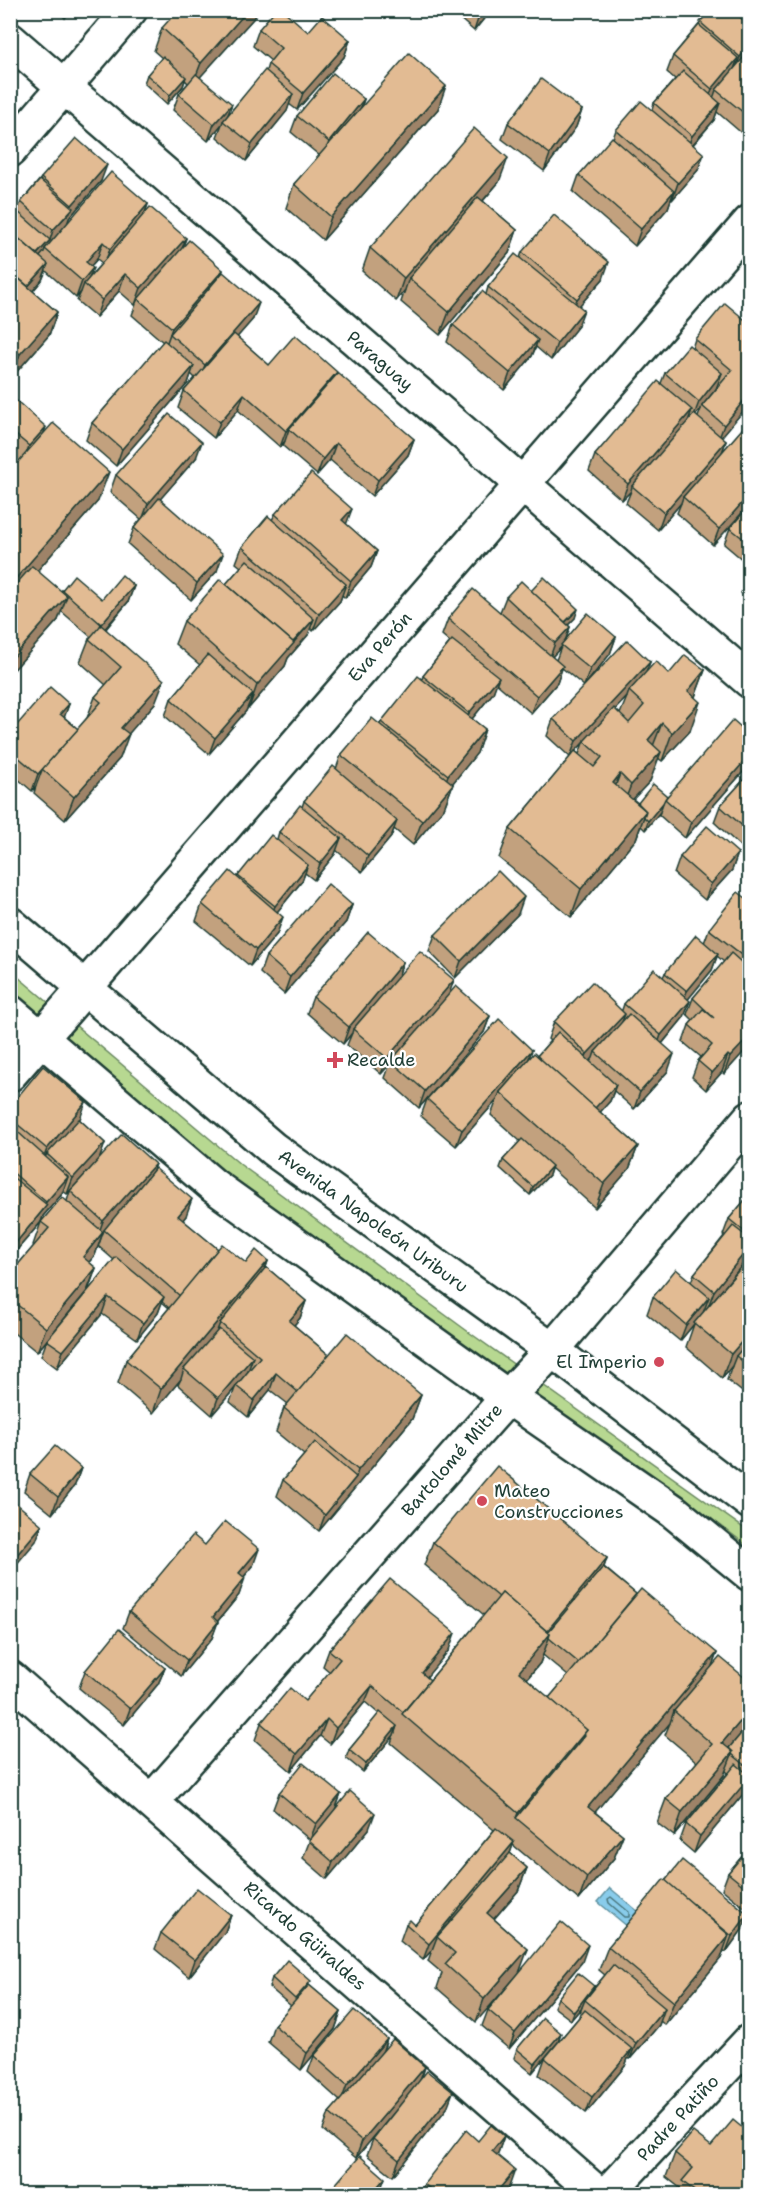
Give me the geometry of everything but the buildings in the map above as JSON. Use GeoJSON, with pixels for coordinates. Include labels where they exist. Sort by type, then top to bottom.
{"type":"FeatureCollection","features":[{"type":"Feature","properties":{"kind":"street"},"geometry":{"type":"LineString","coordinates":[[10,150],[130,10]]}},
{"type":"Feature","properties":{"kind":"street","name":"Paraguay"},"geometry":{"type":"LineString","coordinates":[[10,40],[750,681]]}},
{"type":"Feature","properties":{"kind":"street","name":"Eva Perón"},"geometry":{"type":"LineString","coordinates":[[10,1074],[750,222]]}},
{"type":"Feature","properties":{"kind":"street","name":"Avenida Napoleón Uriburu"},"geometry":{"type":"LineString","coordinates":[[10,924],[273,1149],[552,1350],[750,1502]]}},
{"type":"Feature","properties":{"kind":"street"},"geometry":{"type":"LineString","coordinates":[[10,1012],[214,1186],[508,1397],[673,1511],[750,1574]]}},
{"type":"Feature","properties":{"kind":"street","name":"Bartolomé Mitre"},"geometry":{"type":"LineString","coordinates":[[152,1801],[552,1350],[750,1118]]}},
{"type":"Feature","properties":{"kind":"street","name":"Ricardo Güiraldes"},"geometry":{"type":"LineString","coordinates":[[10,1678],[598,2194]]}},
{"type":"Feature","properties":{"kind":"street","name":"Padre Patiño"},"geometry":{"type":"LineString","coordinates":[[607,2194],[750,2041]]}},
{"type":"Feature","properties":{"kind":"green space"},"geometry":{"type":"Polygon","coordinates":[[[11,971],[241,1165],[470,1333],[749,1532],[749,1547],[683,1497],[457,1347],[229,1179],[11,993],[11,971]]]}},
{"type":"Feature","properties":{"kind":"water"},"geometry":{"type":"Polygon","coordinates":[[[610,1888],[640,1913],[628,1927],[598,1902],[610,1888]]]}},
{"type":"Feature","properties":{"kind":"place","name":"Recalde"},"geometry":{"type":"Point","coordinates":[335,1060]}},
{"type":"Feature","properties":{"kind":"place","name":"El Imperio"},"geometry":{"type":"Point","coordinates":[659,1362]}},
{"type":"Feature","properties":{"kind":"place","name":"Mateo Construcciones"},"geometry":{"type":"Point","coordinates":[482,1501]}}]}
